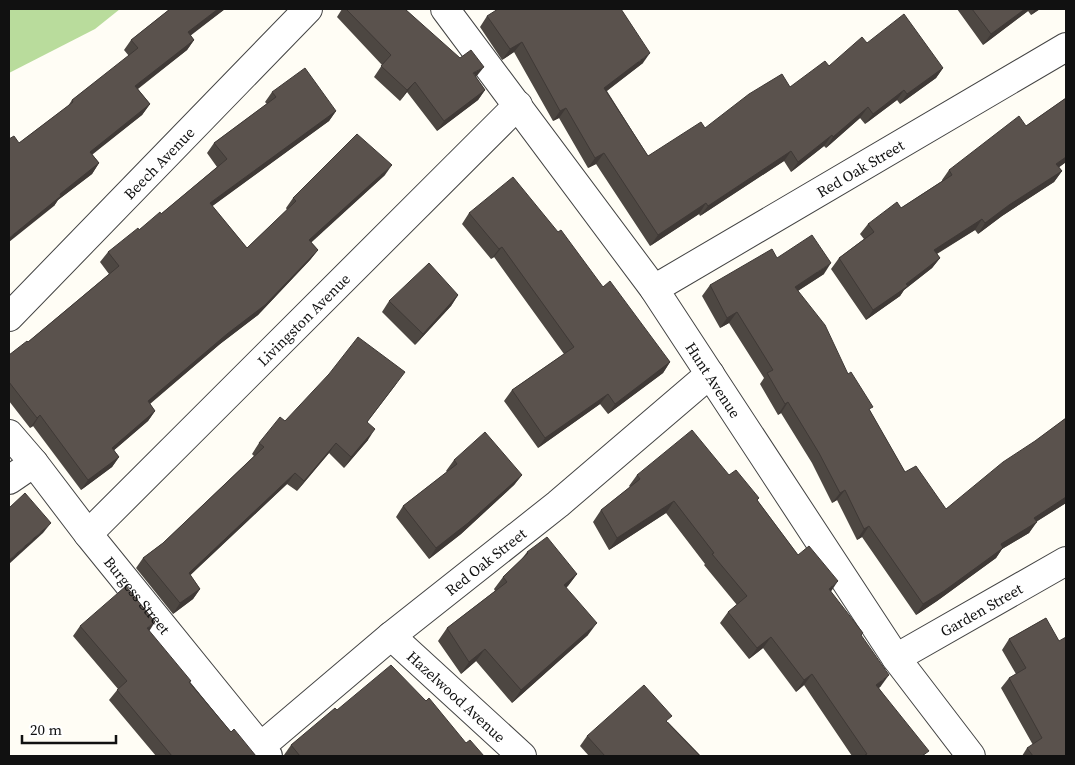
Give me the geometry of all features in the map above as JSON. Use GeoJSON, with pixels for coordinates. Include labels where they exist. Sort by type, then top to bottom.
{"type":"FeatureCollection","features":[{"type":"Feature","properties":{"kind":"street","name":"Beech Avenue"},"geometry":{"type":"LineString","coordinates":[[9,317],[308,9]]}},
{"type":"Feature","properties":{"kind":"street","name":"Hunt Avenue"},"geometry":{"type":"LineString","coordinates":[[446,9],[654,289],[896,658],[971,756]]}},
{"type":"Feature","properties":{"kind":"street","name":"Red Oak Street"},"geometry":{"type":"LineString","coordinates":[[654,289],[1066,47]]}},
{"type":"Feature","properties":{"kind":"street","name":"Livingston Avenue"},"geometry":{"type":"LineString","coordinates":[[88,534],[518,105]]}},
{"type":"Feature","properties":{"kind":"street","name":"Red Oak Street"},"geometry":{"type":"LineString","coordinates":[[264,751],[391,636],[558,504],[710,374]]}},
{"type":"Feature","properties":{"kind":"street","name":"Burgess Street"},"geometry":{"type":"LineString","coordinates":[[9,434],[264,751]]}},
{"type":"Feature","properties":{"kind":"street"},"geometry":{"type":"LineString","coordinates":[[9,480],[34,463]]}},
{"type":"Feature","properties":{"kind":"street","name":"Garden Street"},"geometry":{"type":"LineString","coordinates":[[896,658],[1066,561]]}},
{"type":"Feature","properties":{"kind":"street","name":"Hazelwood Avenue"},"geometry":{"type":"LineString","coordinates":[[391,636],[522,756]]}},
{"type":"Feature","properties":{"kind":"green space"},"geometry":{"type":"Polygon","coordinates":[[[9,9],[120,9],[95,29],[9,73],[9,9]]]}},
{"type":"Feature","properties":{"kind":"building"},"geometry":{"type":"Polygon","coordinates":[[[170,9],[218,9],[188,32],[194,40],[135,86],[150,104],[90,152],[99,163],[9,238],[9,139],[14,136],[19,143],[73,102],[72,100],[138,48],[131,40],[170,9]]]}},
{"type":"Feature","properties":{"kind":"building"},"geometry":{"type":"Polygon","coordinates":[[[346,9],[405,9],[460,58],[471,50],[484,67],[473,73],[485,90],[444,121],[415,82],[407,90],[381,66],[391,55],[346,9]]]}},
{"type":"Feature","properties":{"kind":"building"},"geometry":{"type":"Polygon","coordinates":[[[498,9],[621,9],[650,53],[604,88],[648,156],[701,122],[705,128],[749,94],[782,74],[790,87],[825,61],[829,66],[862,37],[867,43],[904,14],[943,68],[907,94],[904,90],[873,114],[868,107],[833,137],[832,135],[798,162],[791,151],[708,206],[706,203],[658,235],[604,153],[595,158],[566,108],[560,111],[522,42],[510,49],[487,16],[498,9]]]}},
{"type":"Feature","properties":{"kind":"building"},"geometry":{"type":"Polygon","coordinates":[[[972,9],[1025,9],[991,34],[972,9]]]}},
{"type":"Feature","properties":{"kind":"building"},"geometry":{"type":"Polygon","coordinates":[[[305,68],[336,111],[210,203],[247,248],[296,201],[293,198],[357,134],[392,165],[309,240],[318,250],[265,305],[227,334],[148,401],[155,411],[112,448],[119,457],[88,480],[40,415],[37,418],[9,382],[9,355],[28,342],[119,266],[108,252],[160,212],[161,214],[227,159],[214,143],[276,97],[272,92],[305,68]]]}},
{"type":"Feature","properties":{"kind":"building"},"geometry":{"type":"Polygon","coordinates":[[[1066,98],[1066,157],[1056,164],[1062,171],[985,223],[982,219],[934,250],[940,258],[906,284],[908,286],[873,310],[839,258],[874,232],[868,224],[897,202],[901,208],[952,175],[949,170],[1019,116],[1026,126],[1066,98]]]}},
{"type":"Feature","properties":{"kind":"building"},"geometry":{"type":"Polygon","coordinates":[[[513,177],[558,232],[561,230],[603,287],[610,281],[670,362],[615,404],[608,394],[545,438],[512,390],[574,347],[502,247],[499,249],[469,213],[513,177]]]}},
{"type":"Feature","properties":{"kind":"building"},"geometry":{"type":"Polygon","coordinates":[[[812,235],[831,263],[795,287],[825,325],[848,374],[851,372],[873,407],[869,409],[905,472],[916,466],[946,509],[1003,462],[1066,418],[1066,497],[1034,518],[1037,522],[1001,544],[1003,548],[923,604],[869,526],[864,529],[845,490],[840,493],[819,453],[788,402],[785,404],[767,373],[773,370],[737,312],[727,318],[710,285],[772,249],[777,258],[812,235]]]}},
{"type":"Feature","properties":{"kind":"building"},"geometry":{"type":"Polygon","coordinates":[[[429,263],[458,295],[423,334],[389,301],[429,263]]]}},
{"type":"Feature","properties":{"kind":"building"},"geometry":{"type":"Polygon","coordinates":[[[358,337],[405,372],[367,422],[375,429],[351,457],[336,443],[304,481],[295,473],[189,573],[200,589],[180,603],[143,558],[163,543],[264,447],[259,443],[280,417],[285,421],[329,374],[358,337]]]}},
{"type":"Feature","properties":{"kind":"building"},"geometry":{"type":"Polygon","coordinates":[[[692,430],[729,475],[736,470],[759,498],[757,500],[798,555],[809,546],[838,581],[829,589],[863,633],[861,635],[889,675],[876,685],[929,751],[922,756],[865,756],[867,754],[812,674],[804,680],[771,637],[757,648],[728,612],[747,596],[712,554],[714,553],[674,501],[617,538],[601,510],[640,479],[637,475],[692,430]]]}},
{"type":"Feature","properties":{"kind":"building"},"geometry":{"type":"Polygon","coordinates":[[[485,432],[522,475],[468,523],[436,548],[403,506],[457,464],[454,460],[485,432]]]}},
{"type":"Feature","properties":{"kind":"building"},"geometry":{"type":"Polygon","coordinates":[[[25,493],[51,523],[9,560],[9,508],[25,493]]]}},
{"type":"Feature","properties":{"kind":"building"},"geometry":{"type":"Polygon","coordinates":[[[547,537],[577,574],[564,585],[597,623],[521,690],[485,649],[469,662],[447,628],[507,582],[503,577],[527,552],[547,537]]]}},
{"type":"Feature","properties":{"kind":"building"},"geometry":{"type":"Polygon","coordinates":[[[126,586],[155,622],[147,628],[231,732],[234,729],[256,756],[172,756],[117,690],[127,681],[80,626],[126,586]]]}},
{"type":"Feature","properties":{"kind":"building"},"geometry":{"type":"Polygon","coordinates":[[[1046,618],[1059,641],[1066,637],[1066,756],[1033,756],[1027,748],[1042,738],[1009,678],[1026,668],[1009,639],[1046,618]]]}},
{"type":"Feature","properties":{"kind":"building"},"geometry":{"type":"Polygon","coordinates":[[[391,665],[426,701],[429,698],[466,743],[470,740],[484,756],[300,756],[291,745],[391,665]]]}},
{"type":"Feature","properties":{"kind":"building"},"geometry":{"type":"Polygon","coordinates":[[[644,685],[672,716],[666,721],[700,756],[605,756],[587,736],[644,685]]]}}]}
